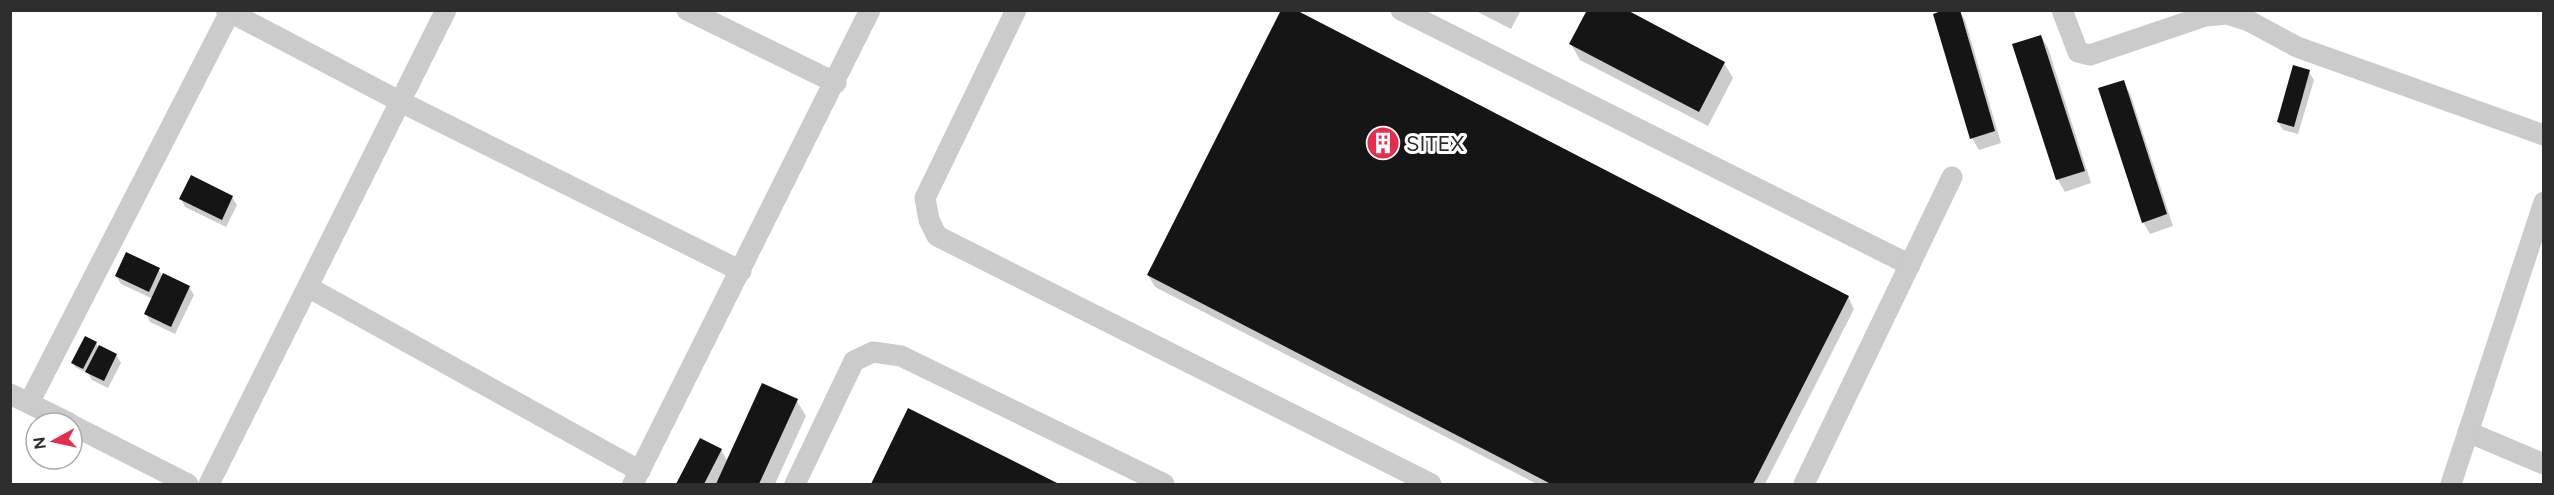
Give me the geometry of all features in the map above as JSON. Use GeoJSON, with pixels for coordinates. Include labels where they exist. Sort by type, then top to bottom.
{"type":"FeatureCollection","features":[{"type":"Feature","properties":{"kind":"street"},"geometry":{"type":"LineString","coordinates":[[209,484],[446,10]]}},
{"type":"Feature","properties":{"kind":"street"},"geometry":{"type":"LineString","coordinates":[[687,10],[836,82]]}},
{"type":"Feature","properties":{"kind":"street"},"geometry":{"type":"LineString","coordinates":[[308,286],[636,478],[870,10]]}},
{"type":"Feature","properties":{"kind":"street"},"geometry":{"type":"LineString","coordinates":[[1016,10],[925,198],[929,220],[937,236],[1431,484]]}},
{"type":"Feature","properties":{"kind":"street"},"geometry":{"type":"LineString","coordinates":[[1401,10],[1910,265]]}},
{"type":"Feature","properties":{"kind":"street"},"geometry":{"type":"LineString","coordinates":[[2062,10],[2078,52],[2090,55],[2218,13],[2249,21],[2297,47],[2544,135]]}},
{"type":"Feature","properties":{"kind":"street"},"geometry":{"type":"LineString","coordinates":[[44,411],[20,399],[229,11],[400,102],[741,271]]}},
{"type":"Feature","properties":{"kind":"street"},"geometry":{"type":"LineString","coordinates":[[1804,484],[1952,177]]}},
{"type":"Feature","properties":{"kind":"street"},"geometry":{"type":"LineString","coordinates":[[2451,484],[2538,238],[2544,202]]}},
{"type":"Feature","properties":{"kind":"street"},"geometry":{"type":"LineString","coordinates":[[795,484],[854,361],[873,352],[901,356],[1164,484]]}},
{"type":"Feature","properties":{"kind":"street"},"geometry":{"type":"LineString","coordinates":[[84,431],[188,484]]}},
{"type":"Feature","properties":{"kind":"street"},"geometry":{"type":"LineString","coordinates":[[2468,432],[2544,464]]}},
{"type":"Feature","properties":{"kind":"building","name":"SITEX"},"geometry":{"type":"Polygon","coordinates":[[[1281,10],[1296,10],[1849,296],[1753,484],[1551,484],[1147,275],[1281,10]]]}},
{"type":"Feature","properties":{"kind":"building"},"geometry":{"type":"Polygon","coordinates":[[[1587,10],[1627,10],[1725,62],[1699,112],[1569,44],[1587,10]]]}},
{"type":"Feature","properties":{"kind":"building"},"geometry":{"type":"Polygon","coordinates":[[[1944,10],[1960,10],[1995,131],[1970,139],[1933,14],[1944,10]]]}},
{"type":"Feature","properties":{"kind":"building"},"geometry":{"type":"Polygon","coordinates":[[[2041,35],[2085,171],[2056,180],[2012,44],[2041,35]]]}},
{"type":"Feature","properties":{"kind":"building"},"geometry":{"type":"Polygon","coordinates":[[[2293,65],[2310,70],[2294,127],[2277,122],[2293,65]]]}},
{"type":"Feature","properties":{"kind":"building"},"geometry":{"type":"Polygon","coordinates":[[[2124,80],[2167,214],[2142,223],[2098,88],[2124,80]]]}},
{"type":"Feature","properties":{"kind":"building"},"geometry":{"type":"Polygon","coordinates":[[[191,175],[233,196],[222,220],[179,199],[191,175]]]}},
{"type":"Feature","properties":{"kind":"building"},"geometry":{"type":"Polygon","coordinates":[[[126,252],[160,268],[149,292],[115,276],[126,252]]]}},
{"type":"Feature","properties":{"kind":"building"},"geometry":{"type":"Polygon","coordinates":[[[163,273],[190,286],[171,327],[144,314],[163,273]]]}},
{"type":"Feature","properties":{"kind":"building"},"geometry":{"type":"Polygon","coordinates":[[[85,336],[97,342],[83,369],[71,363],[85,336]]]}},
{"type":"Feature","properties":{"kind":"building"},"geometry":{"type":"Polygon","coordinates":[[[99,345],[117,354],[104,381],[85,372],[99,345]]]}},
{"type":"Feature","properties":{"kind":"building"},"geometry":{"type":"Polygon","coordinates":[[[762,383],[798,399],[759,484],[716,484],[762,383]]]}},
{"type":"Feature","properties":{"kind":"building"},"geometry":{"type":"Polygon","coordinates":[[[908,408],[1059,484],[871,484],[908,408]]]}},
{"type":"Feature","properties":{"kind":"building"},"geometry":{"type":"Polygon","coordinates":[[[700,438],[722,449],[704,484],[676,484],[700,438]]]}},
{"type":"Feature","properties":{"kind":"place","name":"SITEX"},"geometry":{"type":"Point","coordinates":[1383,143]}}]}
